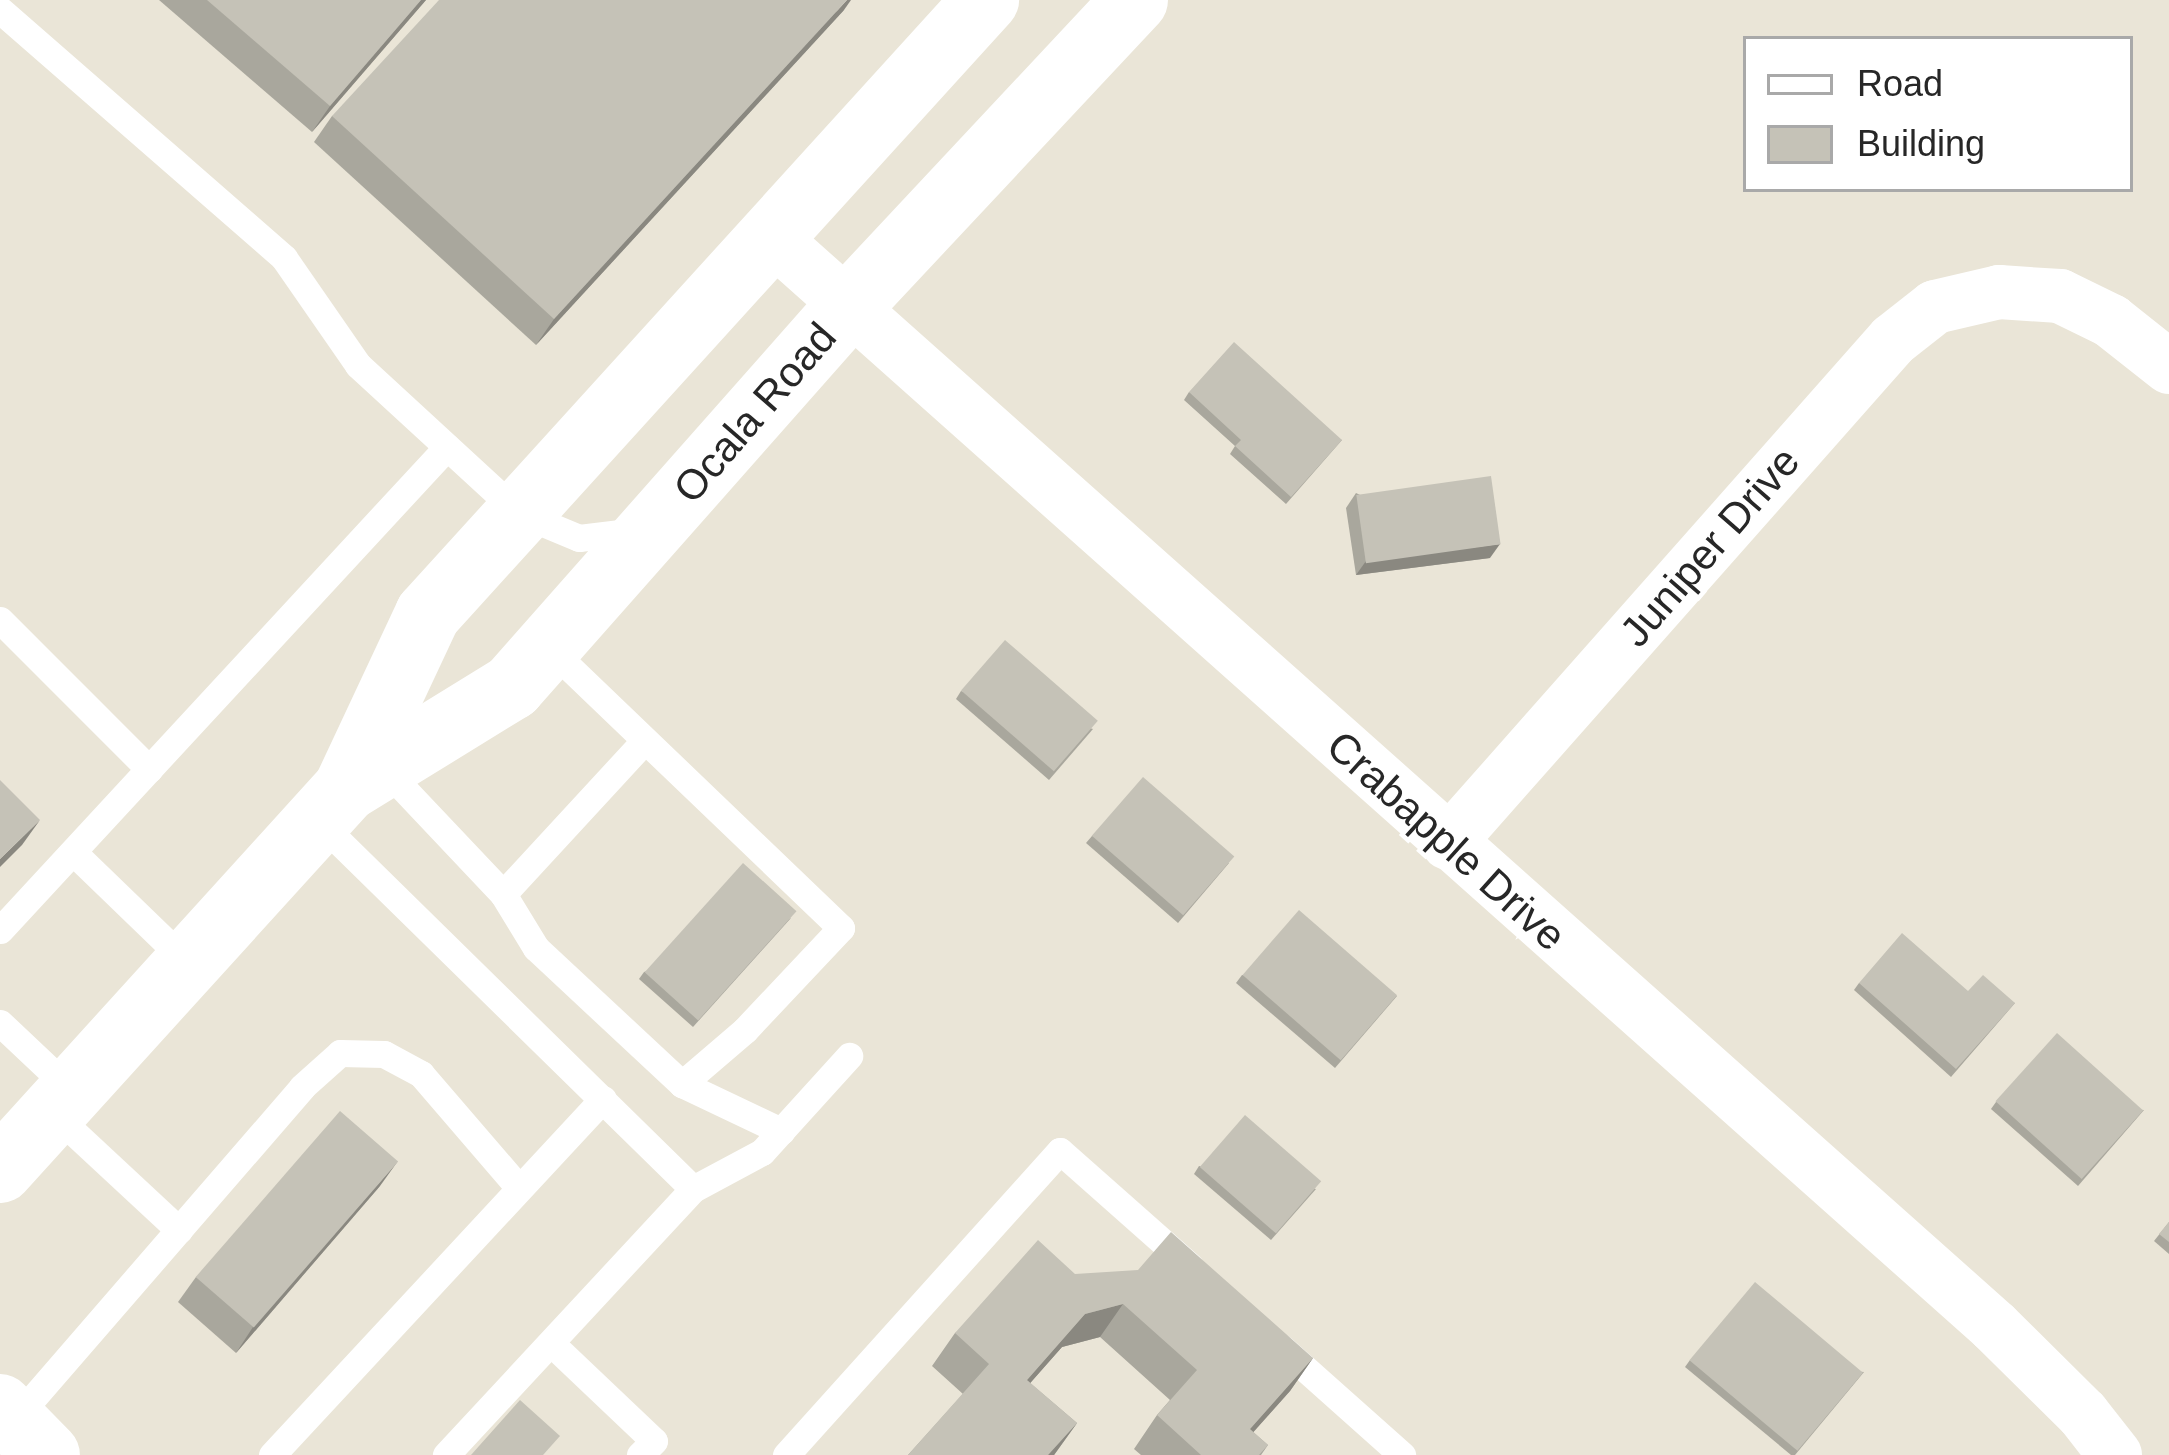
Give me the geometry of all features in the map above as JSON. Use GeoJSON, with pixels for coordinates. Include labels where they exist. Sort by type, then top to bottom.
{"type":"FeatureCollection","features":[{"type":"Feature","properties":{"kind":"main road","name":"Ocala Road"},"geometry":{"type":"LineString","coordinates":[[0,1170],[349,792],[512,687],[848,307],[1135,0]]}},
{"type":"Feature","properties":{"kind":"main road","name":"Ocala Road"},"geometry":{"type":"LineString","coordinates":[[349,792],[428,614],[968,6]]}},
{"type":"Feature","properties":{"kind":"street","name":"Crabapple Drive"},"geometry":{"type":"LineString","coordinates":[[768,234],[1994,1326],[2084,1414],[2115,1455]]}},
{"type":"Feature","properties":{"kind":"street","name":"Juniper Drive"},"geometry":{"type":"LineString","coordinates":[[1448,843],[1893,340],[1935,307],[1999,292],[2060,296],[2111,321],[2169,367]]}},
{"type":"Feature","properties":{"kind":"lane"},"geometry":{"type":"LineString","coordinates":[[0,10],[284,258],[358,365],[519,513],[579,538],[652,529]]}},
{"type":"Feature","properties":{"kind":"lane"},"geometry":{"type":"LineString","coordinates":[[0,930],[447,447]]}},
{"type":"Feature","properties":{"kind":"lane"},"geometry":{"type":"LineString","coordinates":[[0,620],[148,769]]}},
{"type":"Feature","properties":{"kind":"lane"},"geometry":{"type":"LineString","coordinates":[[548,647],[841,928],[745,1030],[682,1084]]}},
{"type":"Feature","properties":{"kind":"lane"},"geometry":{"type":"LineString","coordinates":[[503,894],[644,741]]}},
{"type":"Feature","properties":{"kind":"lane"},"geometry":{"type":"LineString","coordinates":[[349,792],[503,894],[536,947],[682,1084],[781,1131]]}},
{"type":"Feature","properties":{"kind":"lane"},"geometry":{"type":"LineString","coordinates":[[349,792],[603,1099],[693,1189]]}},
{"type":"Feature","properties":{"kind":"lane"},"geometry":{"type":"LineString","coordinates":[[73,852],[191,966]]}},
{"type":"Feature","properties":{"kind":"lane"},"geometry":{"type":"LineString","coordinates":[[0,1023],[63,1103],[178,1230]]}},
{"type":"Feature","properties":{"kind":"lane"},"geometry":{"type":"LineString","coordinates":[[20,1428],[178,1230],[302,1087],[340,1054],[385,1054],[421,1073],[519,1189]]}},
{"type":"Feature","properties":{"kind":"lane"},"geometry":{"type":"LineString","coordinates":[[446,1455],[693,1189],[762,1152],[849,1056]]}},
{"type":"Feature","properties":{"kind":"lane"},"geometry":{"type":"LineString","coordinates":[[272,1455],[603,1099]]}},
{"type":"Feature","properties":{"kind":"lane"},"geometry":{"type":"LineString","coordinates":[[785,1455],[1060,1151],[1214,1288]]}},
{"type":"Feature","properties":{"kind":"lane"},"geometry":{"type":"LineString","coordinates":[[1265,1333],[1402,1455]]}},
{"type":"Feature","properties":{"kind":"lane"},"geometry":{"type":"LineString","coordinates":[[553,1345],[647,1448]]}},
{"type":"Feature","properties":{"kind":"building"},"geometry":{"type":"Polygon","coordinates":[[[207,0],[421,0],[330,106],[207,0]]]}},
{"type":"Feature","properties":{"kind":"building"},"geometry":{"type":"Polygon","coordinates":[[[439,0],[847,0],[554,319],[332,116],[439,0]]]}},
{"type":"Feature","properties":{"kind":"building"},"geometry":{"type":"Polygon","coordinates":[[[1234,342],[1342,440],[1291,497],[1235,446],[1241,440],[1189,392],[1234,342]]]}},
{"type":"Feature","properties":{"kind":"building"},"geometry":{"type":"Polygon","coordinates":[[[1491,476],[1501,544],[1366,563],[1356,495],[1491,476]]]}},
{"type":"Feature","properties":{"kind":"building"},"geometry":{"type":"Polygon","coordinates":[[[1005,640],[1098,721],[1054,771],[961,691],[1005,640]]]}},
{"type":"Feature","properties":{"kind":"building"},"geometry":{"type":"Polygon","coordinates":[[[1143,777],[1234,856],[1183,915],[1092,836],[1143,777]]]}},
{"type":"Feature","properties":{"kind":"building"},"geometry":{"type":"Polygon","coordinates":[[[0,780],[40,820],[0,859],[0,780]]]}},
{"type":"Feature","properties":{"kind":"building"},"geometry":{"type":"Polygon","coordinates":[[[743,863],[797,911],[698,1020],[645,972],[743,863]]]}},
{"type":"Feature","properties":{"kind":"building"},"geometry":{"type":"Polygon","coordinates":[[[1299,910],[1397,995],[1341,1060],[1243,975],[1299,910]]]}},
{"type":"Feature","properties":{"kind":"building"},"geometry":{"type":"Polygon","coordinates":[[[1902,933],[1968,991],[1983,975],[2015,1003],[1956,1069],[1859,983],[1902,933]]]}},
{"type":"Feature","properties":{"kind":"building"},"geometry":{"type":"Polygon","coordinates":[[[2057,1033],[2143,1111],[2082,1179],[1995,1101],[2057,1033]]]}},
{"type":"Feature","properties":{"kind":"building"},"geometry":{"type":"Polygon","coordinates":[[[340,1111],[398,1162],[254,1328],[196,1277],[340,1111]]]}},
{"type":"Feature","properties":{"kind":"building"},"geometry":{"type":"Polygon","coordinates":[[[1245,1115],[1321,1181],[1276,1233],[1200,1167],[1245,1115]]]}},
{"type":"Feature","properties":{"kind":"building"},"geometry":{"type":"Polygon","coordinates":[[[2169,1222],[2169,1242],[2159,1234],[2169,1222]]]}},
{"type":"Feature","properties":{"kind":"building"},"geometry":{"type":"Polygon","coordinates":[[[1171,1232],[1313,1358],[1250,1429],[1268,1445],[1259,1455],[1201,1455],[1157,1415],[1197,1370],[1123,1304],[1085,1314],[1027,1380],[1077,1423],[1048,1455],[908,1455],[989,1364],[955,1333],[1038,1240],[1075,1274],[1138,1270],[1171,1232]]]}},
{"type":"Feature","properties":{"kind":"building"},"geometry":{"type":"Polygon","coordinates":[[[1755,1282],[1863,1373],[1797,1451],[1689,1360],[1755,1282]]]}},
{"type":"Feature","properties":{"kind":"building"},"geometry":{"type":"Polygon","coordinates":[[[520,1400],[560,1436],[543,1455],[471,1455],[520,1400]]]}}]}
